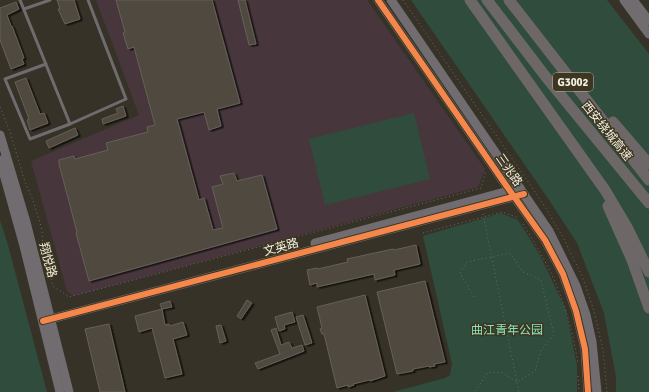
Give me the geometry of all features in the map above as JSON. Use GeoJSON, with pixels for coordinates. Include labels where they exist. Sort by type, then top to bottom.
{"type":"FeatureCollection","features":[{"type":"Feature","properties":{"kind":"highway"},"geometry":{"type":"LineString","coordinates":[[470,0],[560,125],[616,207],[634,239],[649,272]]}},
{"type":"Feature","properties":{"kind":"highway","name":"西安绕城高速"},"geometry":{"type":"LineString","coordinates":[[486,0],[546,78],[649,203]]}},
{"type":"Feature","properties":{"kind":"highway","name":"西安绕城高速"},"geometry":{"type":"LineString","coordinates":[[509,0],[649,180]]}},
{"type":"Feature","properties":{"kind":"highway"},"geometry":{"type":"LineString","coordinates":[[531,28],[649,164]]}},
{"type":"Feature","properties":{"kind":"highway"},"geometry":{"type":"LineString","coordinates":[[560,125],[581,158],[616,223],[632,260],[649,308]]}},
{"type":"Feature","properties":{"kind":"street","name":"三兆路"},"geometry":{"type":"LineString","coordinates":[[378,0],[512,194],[546,240],[563,274],[576,311],[585,350],[588,392]]}},
{"type":"Feature","properties":{"kind":"street","name":"三兆路"},"geometry":{"type":"LineString","coordinates":[[391,0],[549,231],[576,286],[586,315],[592,342],[597,392]]}},
{"type":"Feature","properties":{"kind":"street"},"geometry":{"type":"LineString","coordinates":[[624,0],[649,34]]}},
{"type":"Feature","properties":{"kind":"street"},"geometry":{"type":"LineString","coordinates":[[633,0],[649,20]]}},
{"type":"Feature","properties":{"kind":"street","name":"翔悦路"},"geometry":{"type":"LineString","coordinates":[[0,135],[26,222],[60,392]]}},
{"type":"Feature","properties":{"kind":"street","name":"翔悦路"},"geometry":{"type":"LineString","coordinates":[[0,160],[24,246],[69,392]]}},
{"type":"Feature","properties":{"kind":"street","name":"文英路"},"geometry":{"type":"LineString","coordinates":[[46,317],[522,191]]}},
{"type":"Feature","properties":{"kind":"street","name":"文英路"},"geometry":{"type":"LineString","coordinates":[[46,317],[481,206],[512,194]]}},
{"type":"Feature","properties":{"kind":"lane"},"geometry":{"type":"LineString","coordinates":[[20,0],[70,124]]}},
{"type":"Feature","properties":{"kind":"lane"},"geometry":{"type":"LineString","coordinates":[[24,9],[50,0]]}},
{"type":"Feature","properties":{"kind":"lane"},"geometry":{"type":"LineString","coordinates":[[46,64],[5,79],[30,140],[126,99],[88,0]]}},
{"type":"Feature","properties":{"kind":"path"},"geometry":{"type":"LineString","coordinates":[[0,107],[10,132],[25,182],[33,200],[42,230],[43,248],[53,286],[69,297],[481,188],[486,168]]}},
{"type":"Feature","properties":{"kind":"path"},"geometry":{"type":"LineString","coordinates":[[481,206],[519,392]]}},
{"type":"Feature","properties":{"kind":"path"},"geometry":{"type":"LineString","coordinates":[[423,233],[502,212],[519,218]]}},
{"type":"Feature","properties":{"kind":"path"},"geometry":{"type":"LineString","coordinates":[[523,224],[540,250],[562,300],[572,332],[578,365]]}},
{"type":"Feature","properties":{"kind":"path"},"geometry":{"type":"LineString","coordinates":[[474,297],[460,273],[467,262],[510,253],[523,272],[541,280],[554,335],[541,350],[535,371],[517,382]]}},
{"type":"Feature","properties":{"kind":"path"},"geometry":{"type":"LineString","coordinates":[[475,392],[488,372],[503,372],[517,382]]}},
{"type":"Feature","properties":{"kind":"path"},"geometry":{"type":"LineString","coordinates":[[578,372],[579,392]]}},
{"type":"Feature","properties":{"kind":"shaded area"},"geometry":{"type":"Polygon","coordinates":[[[96,0],[367,0],[485,169],[478,187],[73,296],[67,291],[31,161],[139,115],[96,0]]]}},
{"type":"Feature","properties":{"kind":"green space"},"geometry":{"type":"Polygon","coordinates":[[[411,0],[607,0],[649,54],[649,392],[616,392],[616,377],[604,313],[577,243],[411,0]]]}},
{"type":"Feature","properties":{"kind":"green space"},"geometry":{"type":"Polygon","coordinates":[[[414,113],[430,179],[325,205],[309,139],[414,113]]]}},
{"type":"Feature","properties":{"kind":"green space","name":"曲江青年公园"},"geometry":{"type":"Polygon","coordinates":[[[501,213],[518,220],[540,255],[566,310],[577,366],[577,392],[393,392],[445,378],[450,375],[452,364],[423,236],[501,213]]]}},
{"type":"Feature","properties":{"kind":"green space"},"geometry":{"type":"Polygon","coordinates":[[[0,220],[8,245],[47,392],[0,392],[0,220]]]}},
{"type":"Feature","properties":{"kind":"building"},"geometry":{"type":"Polygon","coordinates":[[[57,0],[74,0],[80,19],[65,24],[58,9],[60,9],[57,0]]]}},
{"type":"Feature","properties":{"kind":"building"},"geometry":{"type":"Polygon","coordinates":[[[116,0],[212,0],[240,103],[217,109],[221,126],[209,130],[204,112],[177,119],[199,200],[204,198],[213,230],[223,228],[212,187],[223,184],[220,176],[234,173],[237,181],[262,175],[277,229],[89,281],[59,160],[74,156],[75,159],[108,150],[106,143],[148,132],[147,127],[155,125],[134,47],[128,49],[116,0]]]}},
{"type":"Feature","properties":{"kind":"building"},"geometry":{"type":"Polygon","coordinates":[[[238,0],[245,0],[256,44],[249,45],[238,0]]]}},
{"type":"Feature","properties":{"kind":"building"},"geometry":{"type":"Polygon","coordinates":[[[16,2],[19,9],[7,15],[24,58],[22,59],[24,64],[11,69],[0,40],[0,8],[16,2]]]}},
{"type":"Feature","properties":{"kind":"building"},"geometry":{"type":"Polygon","coordinates":[[[26,78],[40,114],[44,113],[48,123],[30,130],[27,120],[29,119],[15,82],[26,78]]]}},
{"type":"Feature","properties":{"kind":"building"},"geometry":{"type":"Polygon","coordinates":[[[123,106],[126,116],[103,124],[102,119],[118,113],[116,109],[123,106]]]}},
{"type":"Feature","properties":{"kind":"building"},"geometry":{"type":"Polygon","coordinates":[[[75,128],[78,135],[49,148],[46,141],[75,128]]]}},
{"type":"Feature","properties":{"kind":"building"},"geometry":{"type":"Polygon","coordinates":[[[416,245],[420,264],[394,270],[395,275],[375,280],[374,274],[317,287],[317,283],[310,285],[307,270],[348,262],[347,259],[416,245]]]}},
{"type":"Feature","properties":{"kind":"building"},"geometry":{"type":"Polygon","coordinates":[[[425,281],[445,362],[434,364],[435,366],[413,369],[413,371],[397,374],[377,292],[425,281]]]}},
{"type":"Feature","properties":{"kind":"building"},"geometry":{"type":"Polygon","coordinates":[[[365,295],[385,376],[370,381],[353,384],[354,385],[348,387],[348,385],[337,388],[324,334],[322,334],[320,329],[322,328],[317,307],[365,295]]]}},
{"type":"Feature","properties":{"kind":"building"},"geometry":{"type":"Polygon","coordinates":[[[247,300],[252,303],[241,319],[237,316],[247,300]]]}},
{"type":"Feature","properties":{"kind":"building"},"geometry":{"type":"Polygon","coordinates":[[[170,301],[172,307],[162,309],[160,304],[170,301]]]}},
{"type":"Feature","properties":{"kind":"building"},"geometry":{"type":"Polygon","coordinates":[[[162,309],[165,325],[169,324],[170,326],[183,322],[187,335],[173,339],[182,374],[165,378],[152,328],[139,332],[135,316],[162,309]]]}},
{"type":"Feature","properties":{"kind":"building"},"geometry":{"type":"Polygon","coordinates":[[[292,312],[295,322],[284,325],[285,329],[279,331],[275,317],[292,312]]]}},
{"type":"Feature","properties":{"kind":"building"},"geometry":{"type":"Polygon","coordinates":[[[303,315],[312,343],[305,345],[296,317],[303,315]]]}},
{"type":"Feature","properties":{"kind":"building"},"geometry":{"type":"Polygon","coordinates":[[[109,324],[125,392],[100,392],[85,329],[109,324]]]}},
{"type":"Feature","properties":{"kind":"building"},"geometry":{"type":"Polygon","coordinates":[[[221,325],[226,341],[220,343],[216,326],[221,325]]]}},
{"type":"Feature","properties":{"kind":"building"},"geometry":{"type":"Polygon","coordinates":[[[276,328],[281,345],[289,342],[292,348],[302,345],[304,351],[258,369],[255,363],[280,354],[271,330],[276,328]]]}},
{"type":"Feature","properties":{"kind":"cycle path"},"geometry":{"type":"LineString","coordinates":[[378,0],[545,240],[563,274],[576,311],[585,349],[588,392]]}},
{"type":"Feature","properties":{"kind":"cycle path"},"geometry":{"type":"LineString","coordinates":[[43,321],[524,194]]}}]}
